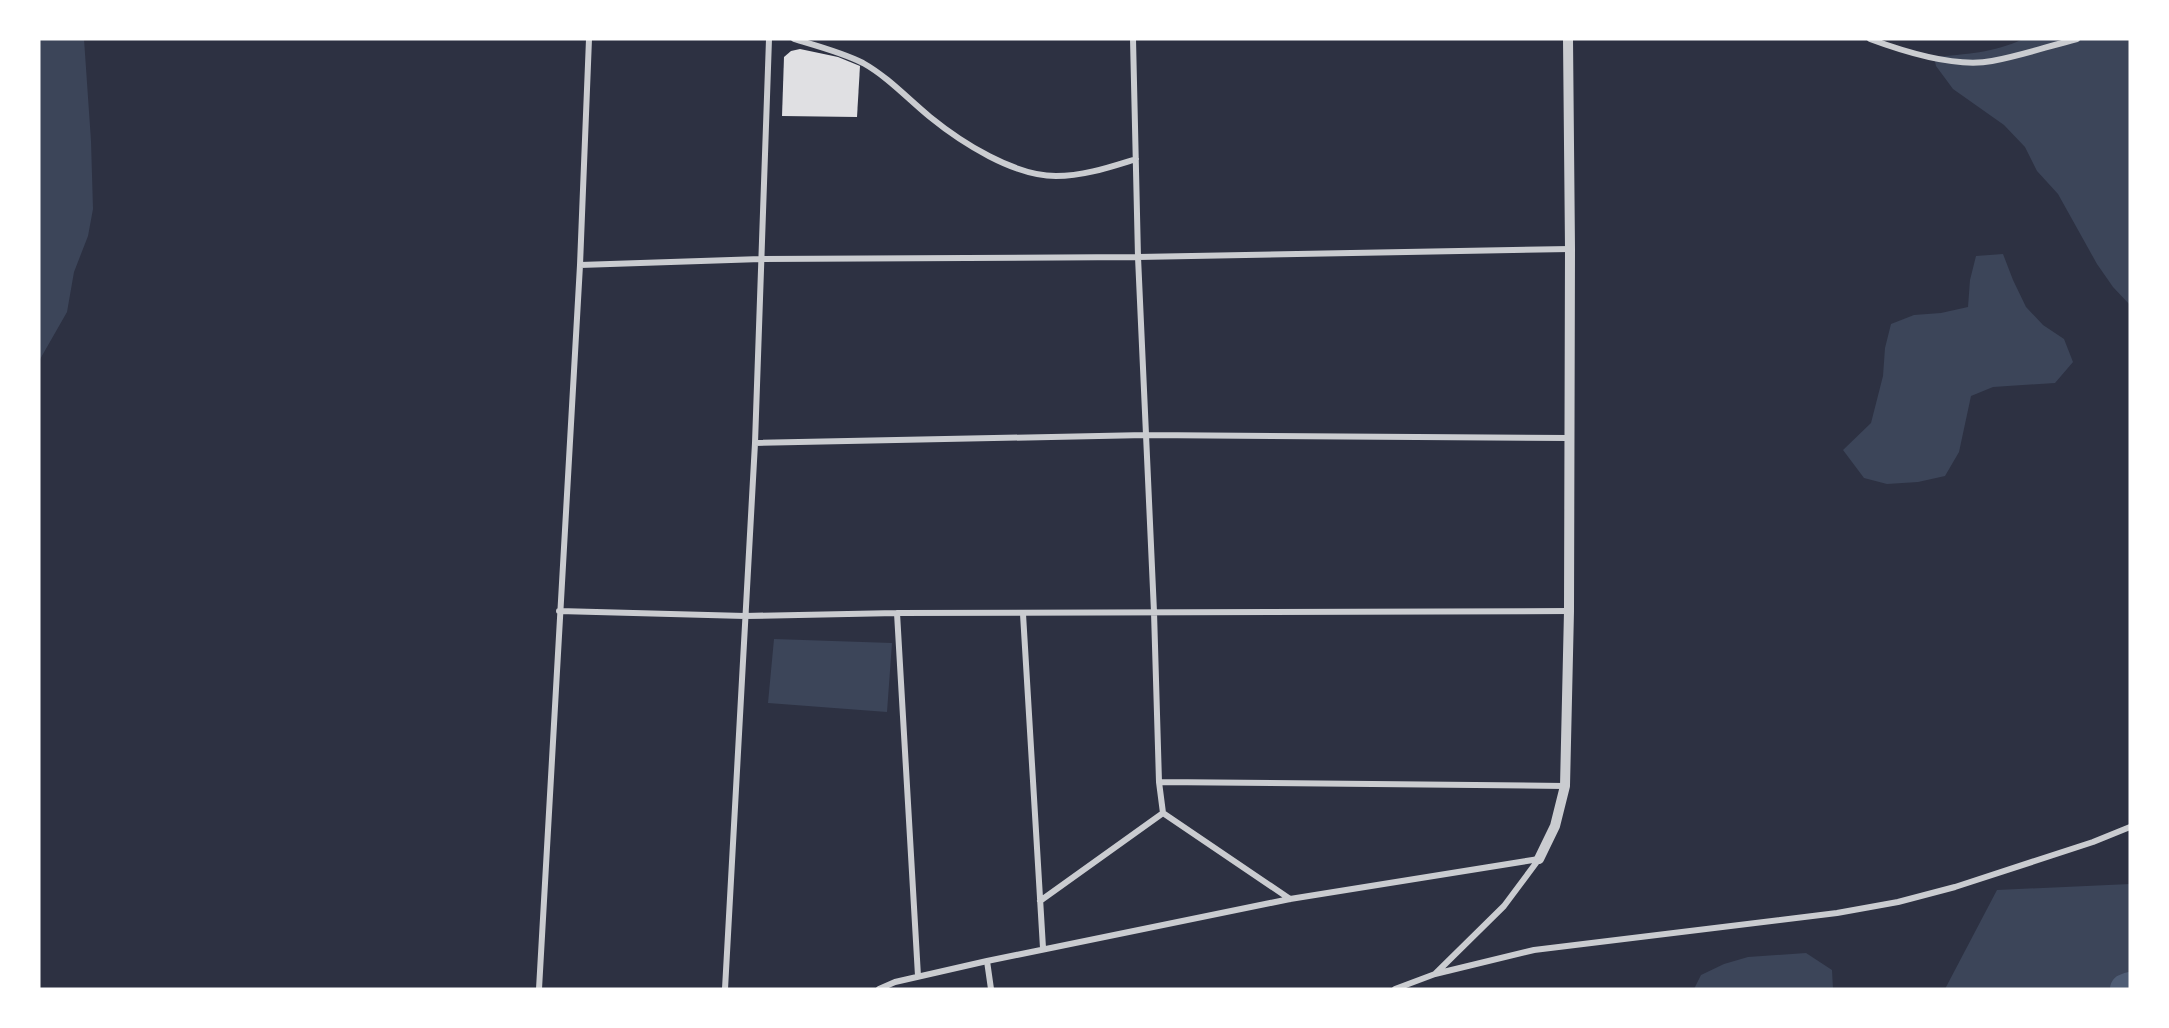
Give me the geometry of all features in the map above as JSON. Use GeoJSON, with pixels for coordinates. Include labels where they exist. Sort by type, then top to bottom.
{"type":"FeatureCollection","features":[{"type":"Feature","properties":{"kind":"street"},"geometry":{"type":"LineString","coordinates":[[539,989],[580,265],[589,39]]}},
{"type":"Feature","properties":{"kind":"street"},"geometry":{"type":"LineString","coordinates":[[725,989],[755,443],[769,39]]}},
{"type":"Feature","properties":{"kind":"street"},"geometry":{"type":"LineString","coordinates":[[794,39],[836,51],[863,63],[890,81],[932,119],[971,145],[1023,171],[1054,176],[1083,175],[1136,159]]}},
{"type":"Feature","properties":{"kind":"street"},"geometry":{"type":"LineString","coordinates":[[1132,39],[1138,256],[1159,782],[1163,813],[1290,898]]}},
{"type":"Feature","properties":{"kind":"street"},"geometry":{"type":"LineString","coordinates":[[1435,974],[1504,906],[1539,859],[1555,826],[1564,786],[1569,611],[1568,39]]}},
{"type":"Feature","properties":{"kind":"street"},"geometry":{"type":"LineString","coordinates":[[1870,39],[1897,49],[1946,60],[1990,62],[2077,39]]}},
{"type":"Feature","properties":{"kind":"street"},"geometry":{"type":"LineString","coordinates":[[580,265],[761,259],[1570,249]]}},
{"type":"Feature","properties":{"kind":"street"},"geometry":{"type":"LineString","coordinates":[[755,443],[1146,435],[1569,438]]}},
{"type":"Feature","properties":{"kind":"street"},"geometry":{"type":"LineString","coordinates":[[559,611],[745,616],[897,613],[1569,611]]}},
{"type":"Feature","properties":{"kind":"street"},"geometry":{"type":"LineString","coordinates":[[897,613],[918,976]]}},
{"type":"Feature","properties":{"kind":"street"},"geometry":{"type":"LineString","coordinates":[[1023,614],[1043,948]]}},
{"type":"Feature","properties":{"kind":"street"},"geometry":{"type":"LineString","coordinates":[[1159,782],[1564,786]]}},
{"type":"Feature","properties":{"kind":"street"},"geometry":{"type":"LineString","coordinates":[[1040,901],[1163,813]]}},
{"type":"Feature","properties":{"kind":"street"},"geometry":{"type":"LineString","coordinates":[[1395,989],[1435,974],[1534,950],[1837,913],[1898,902],[1955,887],[2092,842],[2130,827]]}},
{"type":"Feature","properties":{"kind":"street"},"geometry":{"type":"LineString","coordinates":[[879,989],[918,976],[1043,948],[1290,898],[1539,859]]}},
{"type":"Feature","properties":{"kind":"street"},"geometry":{"type":"LineString","coordinates":[[987,961],[991,989]]}},
{"type":"Feature","properties":{"kind":"shaded area"},"geometry":{"type":"Polygon","coordinates":[[[39,39],[84,39],[93,209],[88,236],[74,272],[67,312],[39,361],[39,39]]]}},
{"type":"Feature","properties":{"kind":"shaded area"},"geometry":{"type":"Polygon","coordinates":[[[2023,39],[2130,39],[2130,305],[2113,287],[2097,264],[2058,194],[2037,171],[2025,147],[2004,125],[1953,89],[1936,66],[1934,57],[1990,50],[2023,39]]]}},
{"type":"Feature","properties":{"kind":"shaded area"},"geometry":{"type":"Polygon","coordinates":[[[2003,254],[2026,307],[2043,325],[2064,339],[2073,362],[2055,383],[1993,387],[1971,396],[1959,452],[1945,476],[1918,482],[1887,484],[1864,478],[1843,450],[1871,423],[1883,376],[1885,348],[1891,324],[1914,315],[1941,313],[1968,307],[1970,280],[1976,256],[2003,254]]]}},
{"type":"Feature","properties":{"kind":"shaded area"},"geometry":{"type":"Polygon","coordinates":[[[774,639],[892,643],[887,712],[768,703],[774,639]]]}},
{"type":"Feature","properties":{"kind":"shaded area"},"geometry":{"type":"Polygon","coordinates":[[[2130,884],[2130,989],[1945,989],[1997,890],[2130,884]]]}},
{"type":"Feature","properties":{"kind":"shaded area"},"geometry":{"type":"Polygon","coordinates":[[[1806,953],[1832,970],[1833,989],[1694,989],[1701,975],[1724,964],[1748,957],[1806,953]]]}},
{"type":"Feature","properties":{"kind":"building"},"geometry":{"type":"Polygon","coordinates":[[[800,49],[838,57],[860,66],[857,117],[782,116],[784,57],[791,51],[800,49]]]}},
{"type":"Feature","properties":{"kind":"waterway"},"geometry":{"type":"LineString","coordinates":[[2125,989],[2130,987]]}}]}
